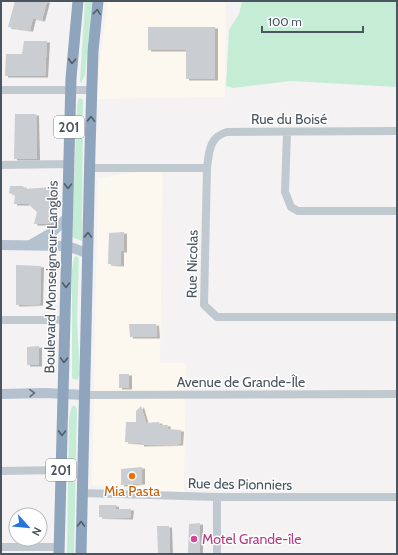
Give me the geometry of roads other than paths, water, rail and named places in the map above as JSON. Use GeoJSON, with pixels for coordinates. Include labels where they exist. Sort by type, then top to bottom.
{"type":"FeatureCollection","features":[{"type":"Feature","properties":{"kind":"highway","name":"Boulevard Monseigneur-Langlois"},"geometry":{"type":"LineString","coordinates":[[60,550],[68,164],[73,46],[78,1]]}},
{"type":"Feature","properties":{"kind":"highway","name":"201"},"geometry":{"type":"LineString","coordinates":[[81,554],[91,90],[98,1]]}},
{"type":"Feature","properties":{"kind":"main road"},"geometry":{"type":"LineString","coordinates":[[30,245],[51,233],[67,218]]}},
{"type":"Feature","properties":{"kind":"main road"},"geometry":{"type":"LineString","coordinates":[[1,245],[67,246],[87,253]]}},
{"type":"Feature","properties":{"kind":"main road"},"geometry":{"type":"LineString","coordinates":[[1,394],[84,395]]}},
{"type":"Feature","properties":{"kind":"street"},"geometry":{"type":"LineString","coordinates":[[1,90],[91,90]]}},
{"type":"Feature","properties":{"kind":"street","name":"Rue du Boisé"},"geometry":{"type":"LineString","coordinates":[[207,168],[209,148],[213,140],[219,134],[227,132],[397,132]]}},
{"type":"Feature","properties":{"kind":"street"},"geometry":{"type":"LineString","coordinates":[[287,132],[285,192],[291,207],[298,211],[397,211]]}},
{"type":"Feature","properties":{"kind":"street"},"geometry":{"type":"LineString","coordinates":[[1,165],[68,164]]}},
{"type":"Feature","properties":{"kind":"street"},"geometry":{"type":"LineString","coordinates":[[89,168],[207,168]]}},
{"type":"Feature","properties":{"kind":"street","name":"Rue Nicolas"},"geometry":{"type":"LineString","coordinates":[[207,168],[204,305],[217,317],[397,317]]}},
{"type":"Feature","properties":{"kind":"street"},"geometry":{"type":"LineString","coordinates":[[1,320],[65,320]]}},
{"type":"Feature","properties":{"kind":"street","name":"Avenue de Grande-Île"},"geometry":{"type":"LineString","coordinates":[[84,395],[397,394]]}},
{"type":"Feature","properties":{"kind":"street"},"geometry":{"type":"LineString","coordinates":[[1,470],[61,470]]}},
{"type":"Feature","properties":{"kind":"street","name":"Rue des Pionniers"},"geometry":{"type":"LineString","coordinates":[[82,493],[217,497],[397,497]]}},
{"type":"Feature","properties":{"kind":"street"},"geometry":{"type":"LineString","coordinates":[[217,497],[217,554]]}},
{"type":"Feature","properties":{"kind":"street"},"geometry":{"type":"LineString","coordinates":[[1,547],[60,550]]}},
{"type":"Feature","properties":{"kind":"place","name":"Mia Pasta"},"geometry":{"type":"Point","coordinates":[132,476]}},
{"type":"Feature","properties":{"kind":"place","name":"Motel Grande-île"},"geometry":{"type":"Point","coordinates":[194,539]}}]}
